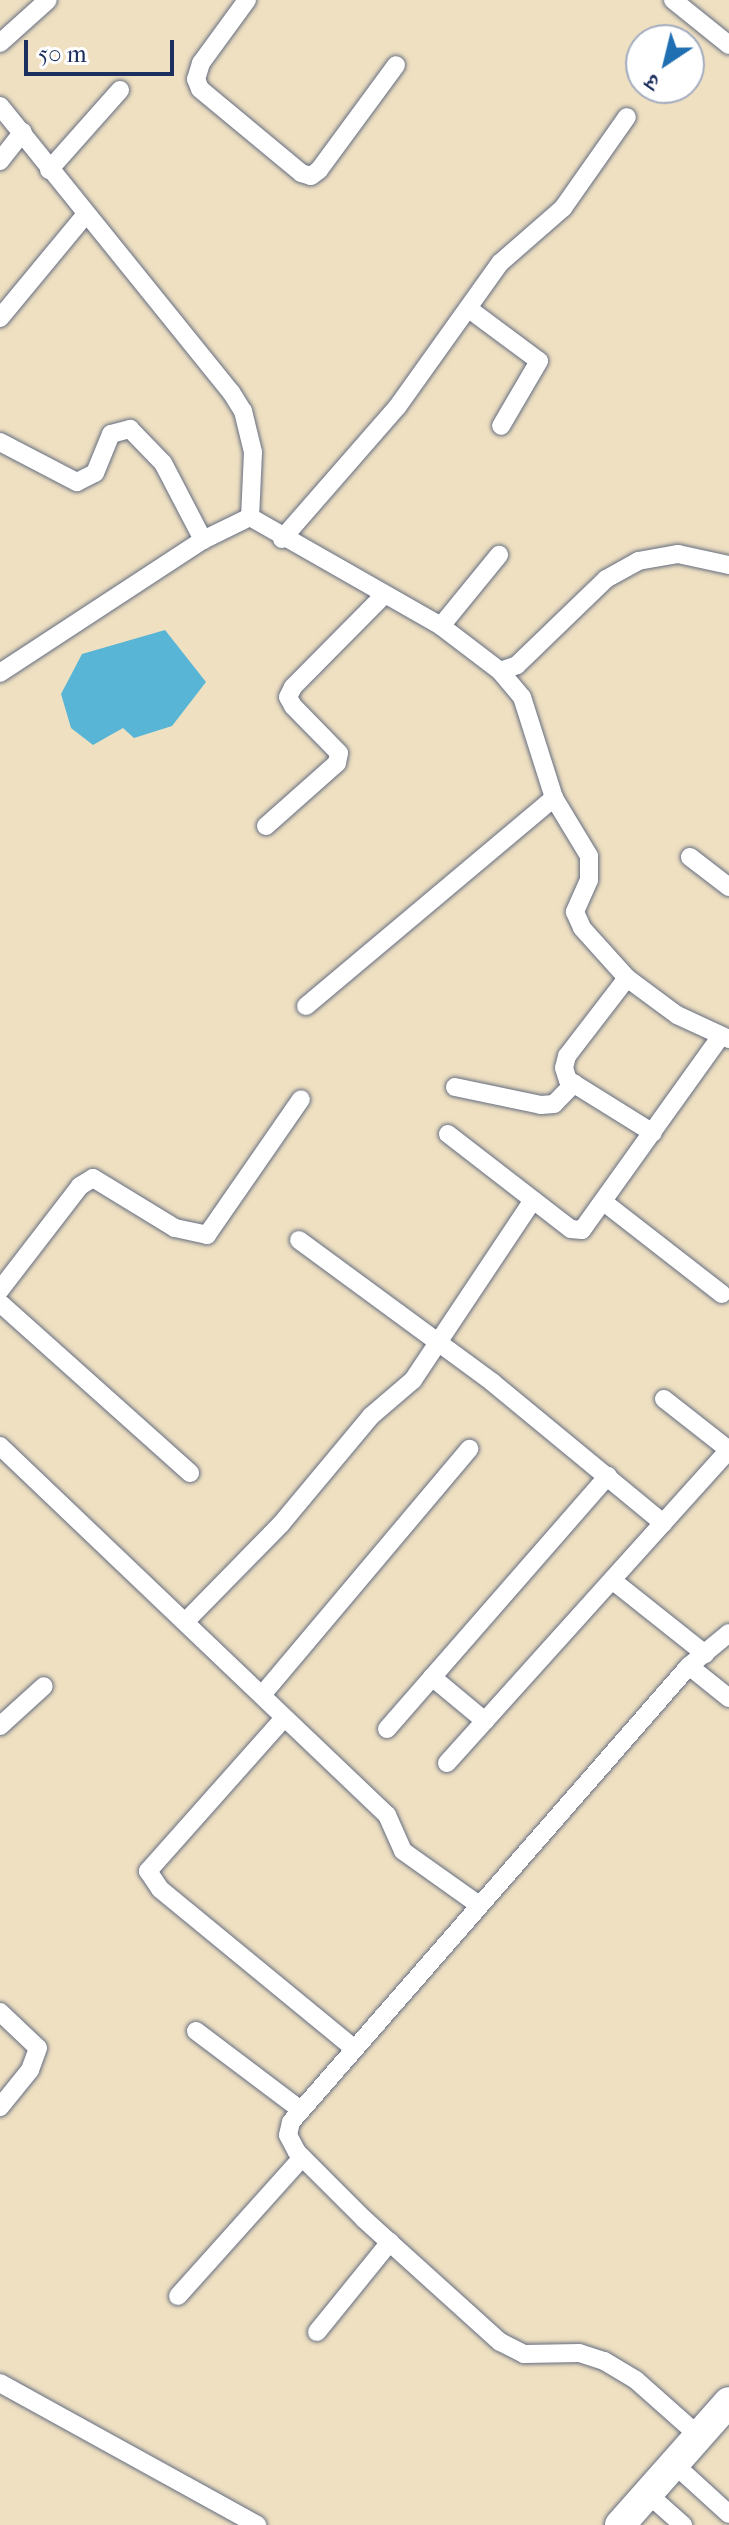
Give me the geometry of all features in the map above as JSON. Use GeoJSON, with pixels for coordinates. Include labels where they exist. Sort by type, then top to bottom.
{"type":"FeatureCollection","features":[{"type":"Feature","properties":{"kind":"main road"},"geometry":{"type":"LineString","coordinates":[[620,2525],[729,2402]]}},
{"type":"Feature","properties":{"kind":"street"},"geometry":{"type":"LineString","coordinates":[[0,43],[48,0]]}},
{"type":"Feature","properties":{"kind":"street"},"geometry":{"type":"LineString","coordinates":[[247,0],[201,63],[196,79],[200,89],[301,173],[311,176],[319,170],[396,65]]}},
{"type":"Feature","properties":{"kind":"street"},"geometry":{"type":"LineString","coordinates":[[673,0],[729,45]]}},
{"type":"Feature","properties":{"kind":"street"},"geometry":{"type":"LineString","coordinates":[[49,170],[120,90]]}},
{"type":"Feature","properties":{"kind":"street"},"geometry":{"type":"LineString","coordinates":[[0,106],[243,411],[253,452],[250,517]]}},
{"type":"Feature","properties":{"kind":"street"},"geometry":{"type":"LineString","coordinates":[[282,539],[398,406],[500,263],[563,208],[627,117]]}},
{"type":"Feature","properties":{"kind":"street"},"geometry":{"type":"LineString","coordinates":[[0,161],[23,132]]}},
{"type":"Feature","properties":{"kind":"street"},"geometry":{"type":"LineString","coordinates":[[0,318],[86,214]]}},
{"type":"Feature","properties":{"kind":"street"},"geometry":{"type":"LineString","coordinates":[[469,309],[539,361],[501,426]]}},
{"type":"Feature","properties":{"kind":"street"},"geometry":{"type":"LineString","coordinates":[[0,442],[77,482],[95,473],[111,434],[130,429],[163,463],[203,540]]}},
{"type":"Feature","properties":{"kind":"street"},"geometry":{"type":"LineString","coordinates":[[250,517],[382,597],[441,626],[500,671],[522,697],[554,798],[589,856],[589,880],[575,912],[582,928],[627,978],[677,1015],[725,1037],[605,1203],[582,1230],[571,1229],[448,1134]]}},
{"type":"Feature","properties":{"kind":"street"},"geometry":{"type":"LineString","coordinates":[[0,673],[203,540],[250,517]]}},
{"type":"Feature","properties":{"kind":"street"},"geometry":{"type":"LineString","coordinates":[[500,671],[517,665],[606,579],[638,561],[678,554],[729,565]]}},
{"type":"Feature","properties":{"kind":"street"},"geometry":{"type":"LineString","coordinates":[[441,626],[499,555]]}},
{"type":"Feature","properties":{"kind":"street"},"geometry":{"type":"LineString","coordinates":[[266,826],[337,763],[339,753],[293,706],[288,697],[293,687],[382,597]]}},
{"type":"Feature","properties":{"kind":"street"},"geometry":{"type":"LineString","coordinates":[[306,1006],[554,798]]}},
{"type":"Feature","properties":{"kind":"street"},"geometry":{"type":"LineString","coordinates":[[690,857],[729,887]]}},
{"type":"Feature","properties":{"kind":"street"},"geometry":{"type":"LineString","coordinates":[[627,978],[567,1056],[564,1068],[574,1083],[653,1133]]}},
{"type":"Feature","properties":{"kind":"street"},"geometry":{"type":"LineString","coordinates":[[455,1087],[541,1105],[554,1104],[574,1083]]}},
{"type":"Feature","properties":{"kind":"street"},"geometry":{"type":"LineString","coordinates":[[0,1290],[80,1186],[93,1178],[175,1228],[207,1235],[301,1099]]}},
{"type":"Feature","properties":{"kind":"street"},"geometry":{"type":"LineString","coordinates":[[186,1621],[281,1524],[371,1416],[403,1391],[533,1200]]}},
{"type":"Feature","properties":{"kind":"street"},"geometry":{"type":"LineString","coordinates":[[605,1203],[722,1294]]}},
{"type":"Feature","properties":{"kind":"street"},"geometry":{"type":"LineString","coordinates":[[299,1240],[438,1340],[663,1523]]}},
{"type":"Feature","properties":{"kind":"street"},"geometry":{"type":"LineString","coordinates":[[0,1303],[190,1473]]}},
{"type":"Feature","properties":{"kind":"street"},"geometry":{"type":"LineString","coordinates":[[447,1763],[729,1450],[664,1399]]}},
{"type":"Feature","properties":{"kind":"street"},"geometry":{"type":"LineString","coordinates":[[0,1446],[392,1820],[403,1851],[479,1905]]}},
{"type":"Feature","properties":{"kind":"street"},"geometry":{"type":"LineString","coordinates":[[262,1695],[469,1449]]}},
{"type":"Feature","properties":{"kind":"street"},"geometry":{"type":"LineString","coordinates":[[387,1729],[608,1476]]}},
{"type":"Feature","properties":{"kind":"street"},"geometry":{"type":"LineString","coordinates":[[612,1580],[705,1654]]}},
{"type":"Feature","properties":{"kind":"street"},"geometry":{"type":"LineString","coordinates":[[699,2436],[636,2380],[604,2361],[579,2353],[524,2354],[511,2349],[390,2242],[302,2158],[288,2135],[301,2110],[479,1905],[689,1666],[729,1633]]}},
{"type":"Feature","properties":{"kind":"street"},"geometry":{"type":"LineString","coordinates":[[689,1666],[729,1698]]}},
{"type":"Feature","properties":{"kind":"street"},"geometry":{"type":"LineString","coordinates":[[432,1677],[485,1721]]}},
{"type":"Feature","properties":{"kind":"street"},"geometry":{"type":"LineString","coordinates":[[0,1726],[44,1686]]}},
{"type":"Feature","properties":{"kind":"street"},"geometry":{"type":"LineString","coordinates":[[284,1718],[148,1871],[160,1889],[355,2049]]}},
{"type":"Feature","properties":{"kind":"street"},"geometry":{"type":"LineString","coordinates":[[0,2012],[38,2048],[30,2070],[0,2107]]}},
{"type":"Feature","properties":{"kind":"street"},"geometry":{"type":"LineString","coordinates":[[196,2031],[301,2110]]}},
{"type":"Feature","properties":{"kind":"street"},"geometry":{"type":"LineString","coordinates":[[178,2296],[302,2158]]}},
{"type":"Feature","properties":{"kind":"street"},"geometry":{"type":"LineString","coordinates":[[317,2332],[390,2242]]}},
{"type":"Feature","properties":{"kind":"street"},"geometry":{"type":"LineString","coordinates":[[0,2383],[257,2525]]}},
{"type":"Feature","properties":{"kind":"street"},"geometry":{"type":"LineString","coordinates":[[674,2464],[729,2514]]}},
{"type":"Feature","properties":{"kind":"street"},"geometry":{"type":"LineString","coordinates":[[648,2494],[683,2525]]}},
{"type":"Feature","properties":{"kind":"water"},"geometry":{"type":"Polygon","coordinates":[[[165,630],[206,682],[172,726],[134,738],[123,728],[93,745],[71,728],[61,694],[82,654],[165,630]]]}}]}
